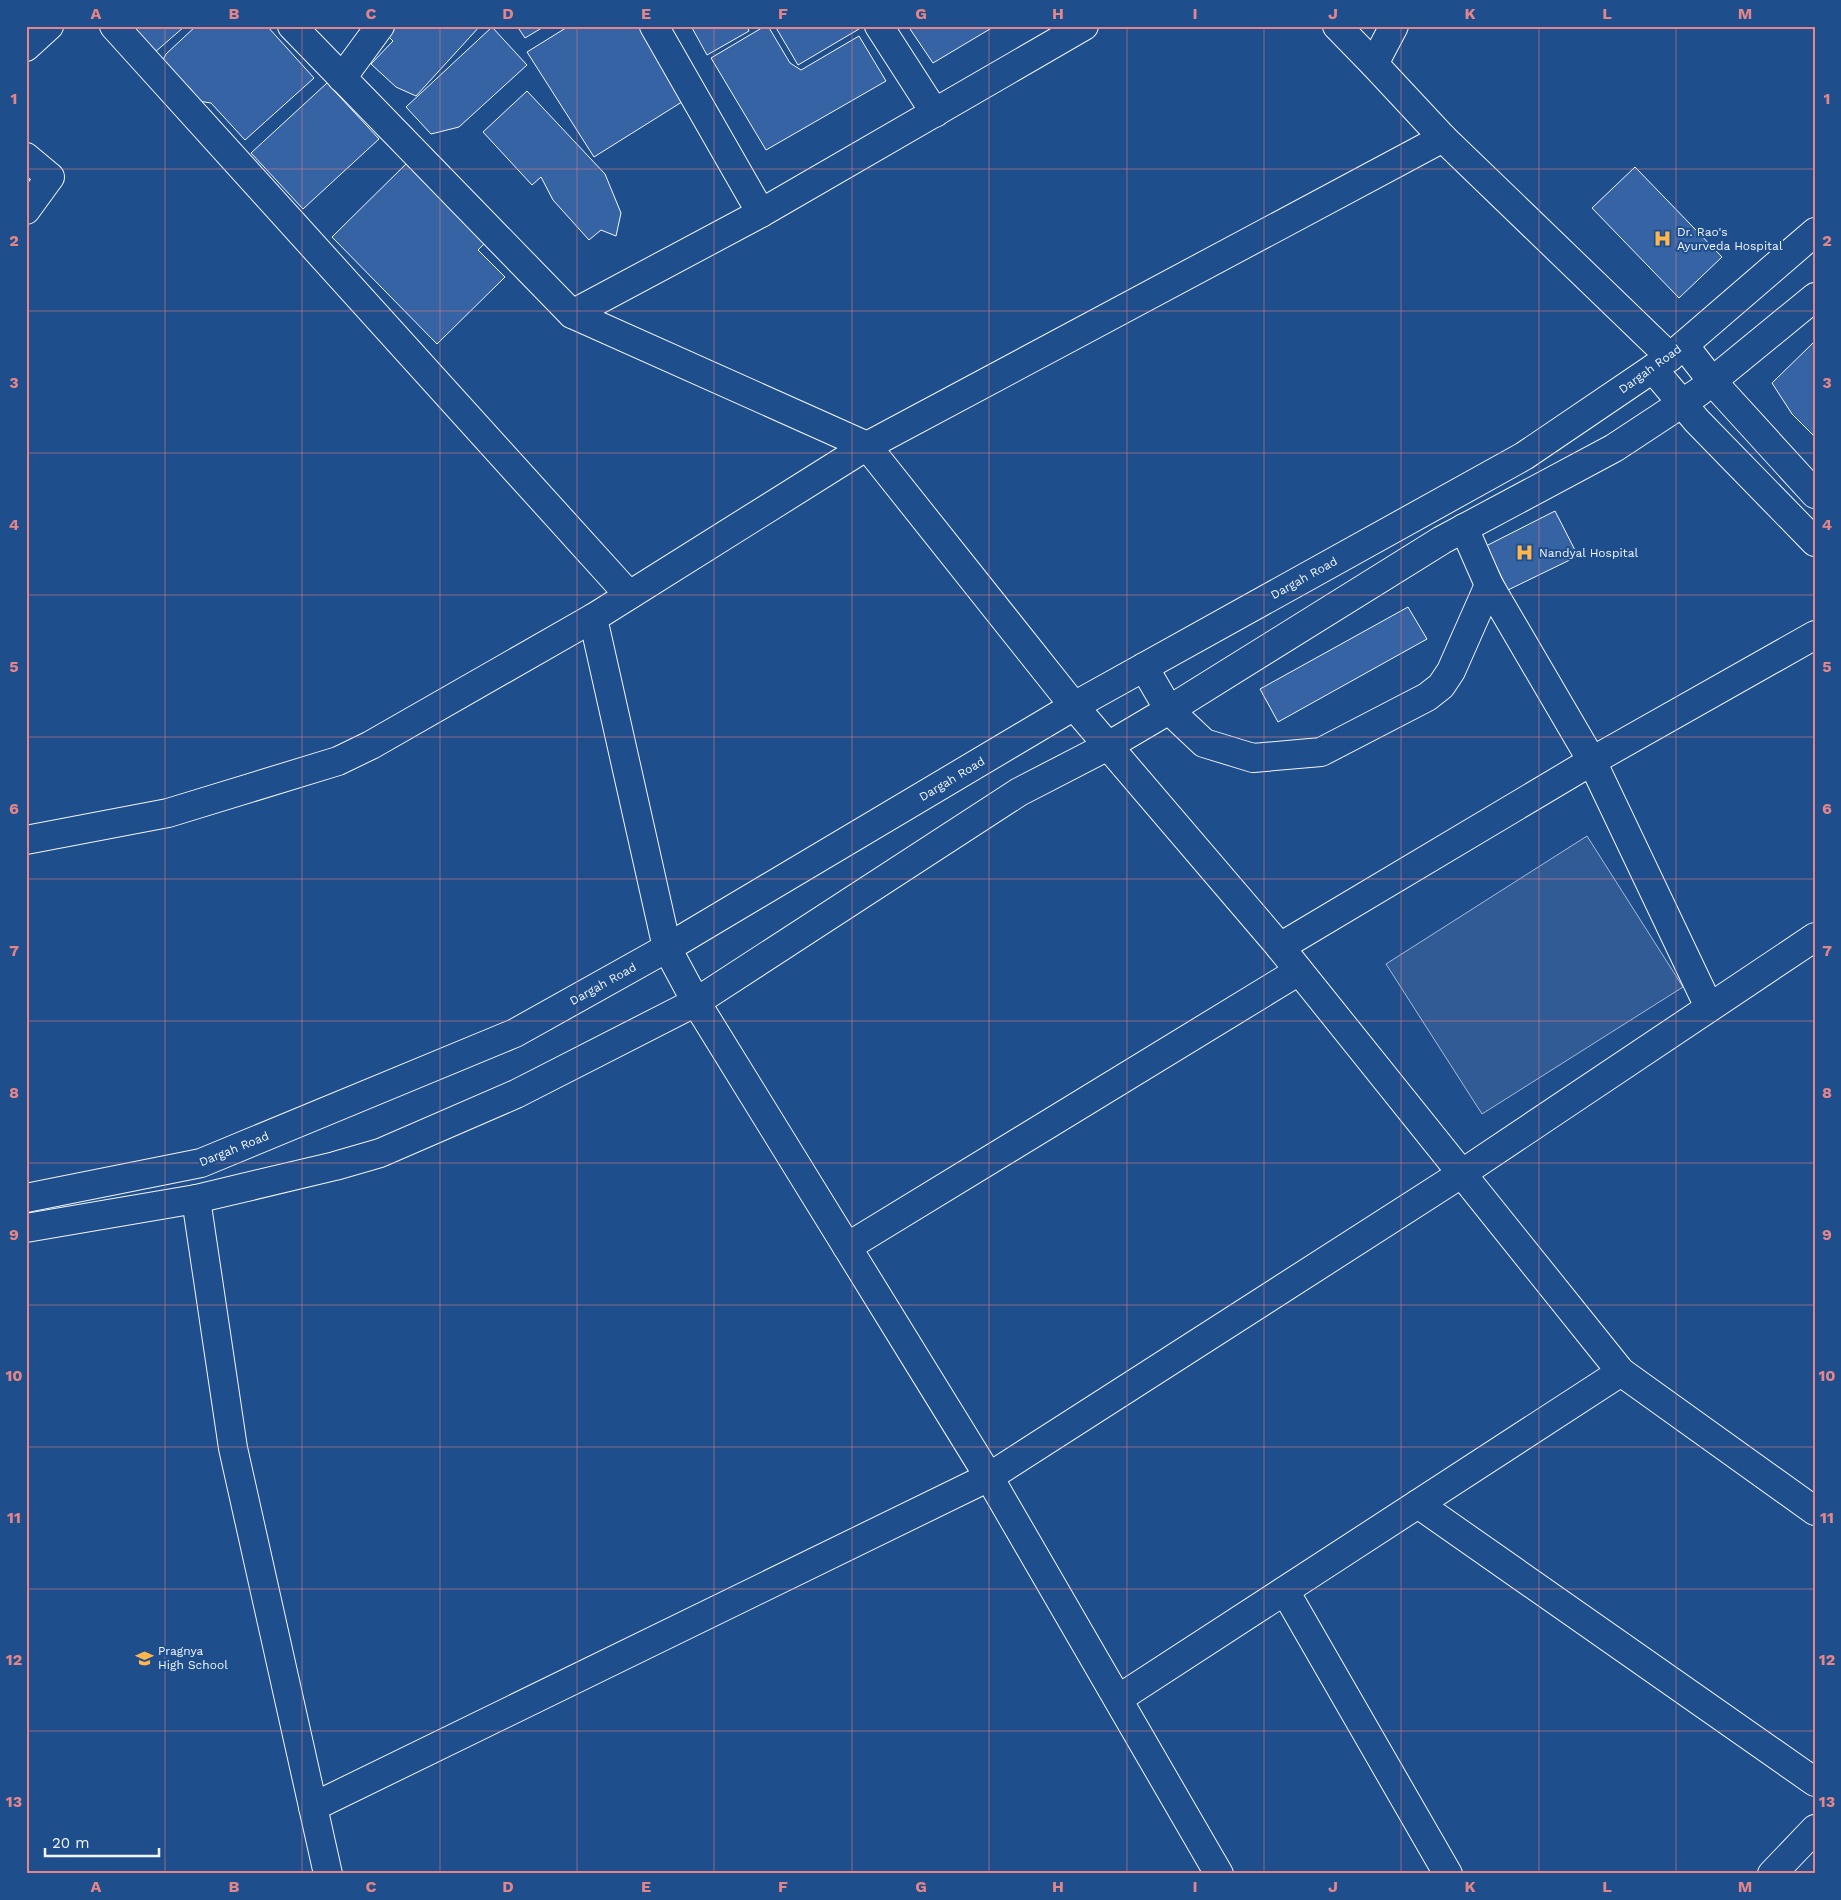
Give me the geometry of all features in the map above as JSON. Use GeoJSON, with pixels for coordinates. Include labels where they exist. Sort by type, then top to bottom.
{"type":"FeatureCollection","features":[{"type":"Feature","properties":{"kind":"street"},"geometry":{"type":"LineString","coordinates":[[26,48],[49,26]]}},
{"type":"Feature","properties":{"kind":"street"},"geometry":{"type":"LineString","coordinates":[[114,26],[629,595]]}},
{"type":"Feature","properties":{"kind":"street"},"geometry":{"type":"LineString","coordinates":[[292,26],[572,314],[868,446],[1074,706],[1280,947],[1621,1372],[1815,1510]]}},
{"type":"Feature","properties":{"kind":"street"},"geometry":{"type":"LineString","coordinates":[[342,78],[380,26]]}},
{"type":"Feature","properties":{"kind":"street"},"geometry":{"type":"LineString","coordinates":[[654,26],[762,213]]}},
{"type":"Feature","properties":{"kind":"street"},"geometry":{"type":"LineString","coordinates":[[880,26],[935,113]]}},
{"type":"Feature","properties":{"kind":"street"},"geometry":{"type":"LineString","coordinates":[[572,314],[762,213],[1084,26]]}},
{"type":"Feature","properties":{"kind":"street"},"geometry":{"type":"LineString","coordinates":[[1337,26],[1443,138],[1669,357],[1712,382],[1815,494]]}},
{"type":"Feature","properties":{"kind":"street"},"geometry":{"type":"LineString","coordinates":[[1374,64],[1394,26]]}},
{"type":"Feature","properties":{"kind":"street"},"geometry":{"type":"LineString","coordinates":[[26,840],[168,813],[338,761],[371,745],[593,618],[868,446],[1443,138]]}},
{"type":"Feature","properties":{"kind":"street"},"geometry":{"type":"LineString","coordinates":[[26,158],[50,177],[26,210]]}},
{"type":"Feature","properties":{"kind":"street","name":"Dargah Road"},"geometry":{"type":"LineString","coordinates":[[26,1198],[201,1163],[515,1033],[667,948],[1074,706],[1524,456],[1669,357],[1815,232]]}},
{"type":"Feature","properties":{"kind":"street"},"geometry":{"type":"LineString","coordinates":[[26,1228],[196,1199],[335,1166],[380,1153],[516,1094],[696,1002],[1019,792],[1108,746],[1169,710],[1442,540],[1614,448],[1712,382],[1815,298]]}},
{"type":"Feature","properties":{"kind":"street"},"geometry":{"type":"LineString","coordinates":[[1669,357],[1682,403],[1815,542]]}},
{"type":"Feature","properties":{"kind":"street"},"geometry":{"type":"LineString","coordinates":[[1464,528],[1489,585],[1592,761],[1709,1007]]}},
{"type":"Feature","properties":{"kind":"street"},"geometry":{"type":"LineString","coordinates":[[1144,667],[1169,710],[1204,743],[1253,758],[1321,752],[1427,697],[1441,686],[1451,671],[1489,585]]}},
{"type":"Feature","properties":{"kind":"street"},"geometry":{"type":"LineString","coordinates":[[593,618],[667,948],[696,1002],[989,1477],[1219,1874]]}},
{"type":"Feature","properties":{"kind":"street"},"geometry":{"type":"LineString","coordinates":[[1280,947],[1592,761],[1815,635]]}},
{"type":"Feature","properties":{"kind":"street"},"geometry":{"type":"LineString","coordinates":[[313,1807],[989,1477],[1461,1174],[1815,937]]}},
{"type":"Feature","properties":{"kind":"street"},"geometry":{"type":"LineString","coordinates":[[847,1247],[1299,971]]}},
{"type":"Feature","properties":{"kind":"street"},"geometry":{"type":"LineString","coordinates":[[196,1199],[233,1448],[328,1874]]}},
{"type":"Feature","properties":{"kind":"street"},"geometry":{"type":"LineString","coordinates":[[1118,1699],[1621,1372]]}},
{"type":"Feature","properties":{"kind":"street"},"geometry":{"type":"LineString","coordinates":[[1418,1504],[1815,1782]]}},
{"type":"Feature","properties":{"kind":"street"},"geometry":{"type":"LineString","coordinates":[[1285,1591],[1448,1874]]}},
{"type":"Feature","properties":{"kind":"street"},"geometry":{"type":"LineString","coordinates":[[1772,1874],[1815,1829]]}},
{"type":"Feature","properties":{"kind":"shaded area"},"geometry":{"type":"Polygon","coordinates":[[[1587,836],[1683,987],[1482,1114],[1386,964],[1587,836]]]}},
{"type":"Feature","properties":{"kind":"building"},"geometry":{"type":"Polygon","coordinates":[[[129,26],[185,26],[154,53],[129,26]]]}},
{"type":"Feature","properties":{"kind":"building"},"geometry":{"type":"Polygon","coordinates":[[[196,26],[267,26],[314,78],[245,140],[211,103],[198,101],[190,95],[191,89],[162,62],[166,54],[196,26]]]}},
{"type":"Feature","properties":{"kind":"building"},"geometry":{"type":"Polygon","coordinates":[[[395,26],[480,26],[416,96],[396,87],[371,64],[393,41],[387,35],[395,26]]]}},
{"type":"Feature","properties":{"kind":"building"},"geometry":{"type":"Polygon","coordinates":[[[517,26],[545,26],[525,38],[517,26]]]}},
{"type":"Feature","properties":{"kind":"building"},"geometry":{"type":"Polygon","coordinates":[[[569,26],[649,26],[685,100],[594,157],[527,52],[569,26]]]}},
{"type":"Feature","properties":{"kind":"building"},"geometry":{"type":"Polygon","coordinates":[[[691,26],[747,26],[749,31],[707,55],[691,26]]]}},
{"type":"Feature","properties":{"kind":"building"},"geometry":{"type":"Polygon","coordinates":[[[768,26],[790,63],[801,70],[859,36],[886,81],[766,150],[711,58],[768,26]]]}},
{"type":"Feature","properties":{"kind":"building"},"geometry":{"type":"Polygon","coordinates":[[[775,26],[857,26],[859,29],[798,65],[775,26]]]}},
{"type":"Feature","properties":{"kind":"building"},"geometry":{"type":"Polygon","coordinates":[[[908,26],[995,26],[933,63],[908,26]]]}},
{"type":"Feature","properties":{"kind":"building"},"geometry":{"type":"Polygon","coordinates":[[[492,27],[527,65],[459,127],[431,134],[406,107],[492,27]]]}},
{"type":"Feature","properties":{"kind":"building"},"geometry":{"type":"Polygon","coordinates":[[[327,83],[379,139],[303,209],[251,153],[327,83]]]}},
{"type":"Feature","properties":{"kind":"building"},"geometry":{"type":"Polygon","coordinates":[[[527,91],[605,174],[621,213],[616,236],[601,230],[589,240],[553,200],[541,177],[532,185],[483,132],[527,91]]]}},
{"type":"Feature","properties":{"kind":"building"},"geometry":{"type":"Polygon","coordinates":[[[410,160],[489,239],[478,250],[505,277],[437,344],[332,237],[410,160]]]}},
{"type":"Feature","properties":{"kind":"building"},"geometry":{"type":"Polygon","coordinates":[[[1635,167],[1722,257],[1679,298],[1592,208],[1635,167]]]}},
{"type":"Feature","properties":{"kind":"building"},"geometry":{"type":"Polygon","coordinates":[[[1815,341],[1815,437],[1792,414],[1772,383],[1815,341]]]}},
{"type":"Feature","properties":{"kind":"building"},"geometry":{"type":"Polygon","coordinates":[[[1555,511],[1578,556],[1508,590],[1486,546],[1555,511]]]}},
{"type":"Feature","properties":{"kind":"building"},"geometry":{"type":"Polygon","coordinates":[[[1408,607],[1427,639],[1278,722],[1260,689],[1408,607]]]}},
{"type":"Feature","properties":{"kind":"place","name":"Dr. Rao's Ayurveda Hospital"},"geometry":{"type":"Point","coordinates":[1663,239]}},
{"type":"Feature","properties":{"kind":"place","name":"Nandyal Hospital"},"geometry":{"type":"Point","coordinates":[1525,553]}},
{"type":"Feature","properties":{"kind":"place","name":"Pragnya High School"},"geometry":{"type":"Point","coordinates":[144,1658]}}]}
